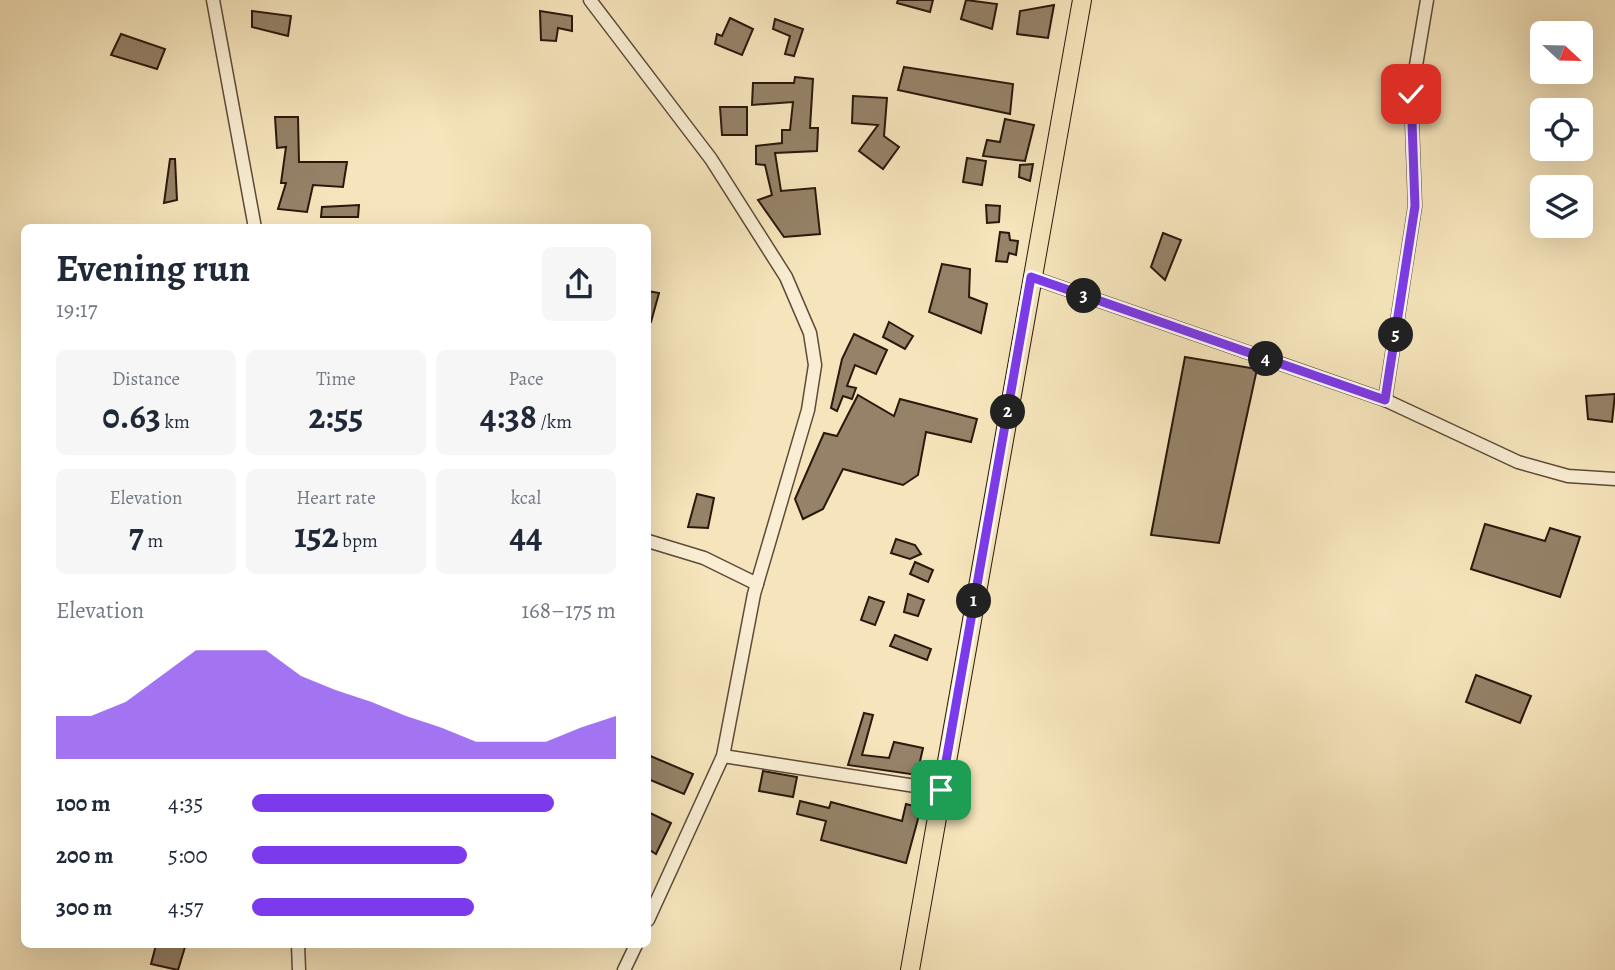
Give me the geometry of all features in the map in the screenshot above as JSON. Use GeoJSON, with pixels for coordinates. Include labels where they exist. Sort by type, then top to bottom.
{"type":"FeatureCollection","features":[{"type":"Feature","properties":{"kind":"main road"},"geometry":{"type":"LineString","coordinates":[[910,970],[1082,0]]}},
{"type":"Feature","properties":{"kind":"street"},"geometry":{"type":"LineString","coordinates":[[213,0],[254,224]]}},
{"type":"Feature","properties":{"kind":"street"},"geometry":{"type":"LineString","coordinates":[[590,0],[711,159],[786,277],[810,333],[815,365],[808,410],[757,584],[723,755],[651,913]]}},
{"type":"Feature","properties":{"kind":"street"},"geometry":{"type":"LineString","coordinates":[[1385,400],[1415,206],[1411,94],[1427,0]]}},
{"type":"Feature","properties":{"kind":"street"},"geometry":{"type":"LineString","coordinates":[[1031,277],[1385,400],[1518,462],[1568,476],[1615,480]]}},
{"type":"Feature","properties":{"kind":"street"},"geometry":{"type":"LineString","coordinates":[[651,542],[704,558],[757,584]]}},
{"type":"Feature","properties":{"kind":"street"},"geometry":{"type":"LineString","coordinates":[[723,755],[941,790]]}},
{"type":"Feature","properties":{"kind":"street"},"geometry":{"type":"LineString","coordinates":[[298,948],[299,970]]}},
{"type":"Feature","properties":{"kind":"street"},"geometry":{"type":"LineString","coordinates":[[624,970],[635,948]]}},
{"type":"Feature","properties":{"kind":"building"},"geometry":{"type":"Polygon","coordinates":[[[898,0],[933,0],[930,12],[897,3],[898,0]]]}},
{"type":"Feature","properties":{"kind":"building"},"geometry":{"type":"Polygon","coordinates":[[[966,0],[997,4],[992,29],[961,19],[966,0]]]}},
{"type":"Feature","properties":{"kind":"building"},"geometry":{"type":"Polygon","coordinates":[[[1054,5],[1048,38],[1017,34],[1020,11],[1054,5]]]}},
{"type":"Feature","properties":{"kind":"building"},"geometry":{"type":"Polygon","coordinates":[[[252,11],[291,16],[288,36],[252,27],[252,11]]]}},
{"type":"Feature","properties":{"kind":"building"},"geometry":{"type":"Polygon","coordinates":[[[540,11],[572,16],[572,31],[558,28],[556,41],[541,40],[540,11]]]}},
{"type":"Feature","properties":{"kind":"building"},"geometry":{"type":"Polygon","coordinates":[[[730,18],[753,29],[742,55],[715,44],[717,34],[722,36],[730,18]]]}},
{"type":"Feature","properties":{"kind":"building"},"geometry":{"type":"Polygon","coordinates":[[[775,19],[803,29],[794,56],[785,54],[790,36],[773,29],[775,19]]]}},
{"type":"Feature","properties":{"kind":"building"},"geometry":{"type":"Polygon","coordinates":[[[121,34],[165,49],[157,69],[111,55],[121,34]]]}},
{"type":"Feature","properties":{"kind":"building"},"geometry":{"type":"Polygon","coordinates":[[[904,67],[1013,84],[1010,114],[898,90],[904,67]]]}},
{"type":"Feature","properties":{"kind":"building"},"geometry":{"type":"Polygon","coordinates":[[[795,77],[813,79],[810,128],[818,128],[817,151],[775,153],[781,191],[815,188],[820,234],[784,237],[758,200],[772,195],[765,165],[756,164],[756,146],[782,143],[782,130],[790,130],[793,102],[752,105],[753,83],[794,83],[795,77]]]}},
{"type":"Feature","properties":{"kind":"building"},"geometry":{"type":"Polygon","coordinates":[[[853,96],[887,98],[884,136],[899,147],[883,169],[859,151],[878,125],[852,123],[853,96]]]}},
{"type":"Feature","properties":{"kind":"building"},"geometry":{"type":"Polygon","coordinates":[[[720,107],[747,107],[747,135],[722,135],[720,107]]]}},
{"type":"Feature","properties":{"kind":"building"},"geometry":{"type":"Polygon","coordinates":[[[275,117],[298,117],[299,162],[347,162],[343,187],[313,185],[307,212],[278,209],[286,183],[281,183],[286,147],[277,148],[275,117]]]}},
{"type":"Feature","properties":{"kind":"building"},"geometry":{"type":"Polygon","coordinates":[[[1005,119],[1034,125],[1025,161],[983,156],[987,140],[1000,142],[1005,119]]]}},
{"type":"Feature","properties":{"kind":"building"},"geometry":{"type":"Polygon","coordinates":[[[967,158],[986,161],[982,185],[963,182],[967,158]]]}},
{"type":"Feature","properties":{"kind":"building"},"geometry":{"type":"Polygon","coordinates":[[[170,159],[175,159],[177,200],[164,203],[170,159]]]}},
{"type":"Feature","properties":{"kind":"building"},"geometry":{"type":"Polygon","coordinates":[[[1033,164],[1030,181],[1019,177],[1020,165],[1033,164]]]}},
{"type":"Feature","properties":{"kind":"building"},"geometry":{"type":"Polygon","coordinates":[[[359,205],[358,217],[321,217],[322,207],[359,205]]]}},
{"type":"Feature","properties":{"kind":"building"},"geometry":{"type":"Polygon","coordinates":[[[986,205],[1000,206],[999,222],[987,223],[986,205]]]}},
{"type":"Feature","properties":{"kind":"building"},"geometry":{"type":"Polygon","coordinates":[[[1000,232],[1009,233],[1010,240],[1018,241],[1016,255],[1009,253],[1007,262],[996,261],[1000,232]]]}},
{"type":"Feature","properties":{"kind":"building"},"geometry":{"type":"Polygon","coordinates":[[[1163,233],[1181,240],[1165,280],[1151,267],[1163,233]]]}},
{"type":"Feature","properties":{"kind":"building"},"geometry":{"type":"Polygon","coordinates":[[[942,264],[970,269],[969,297],[987,304],[981,333],[929,312],[942,264]]]}},
{"type":"Feature","properties":{"kind":"building"},"geometry":{"type":"Polygon","coordinates":[[[651,292],[659,293],[651,322],[651,292]]]}},
{"type":"Feature","properties":{"kind":"building"},"geometry":{"type":"Polygon","coordinates":[[[889,322],[913,336],[905,349],[883,337],[889,322]]]}},
{"type":"Feature","properties":{"kind":"building"},"geometry":{"type":"Polygon","coordinates":[[[854,334],[887,350],[876,374],[855,365],[847,386],[856,388],[852,399],[843,396],[837,411],[831,408],[842,359],[854,334]]]}},
{"type":"Feature","properties":{"kind":"building"},"geometry":{"type":"Polygon","coordinates":[[[1185,357],[1257,369],[1219,543],[1151,535],[1185,357]]]}},
{"type":"Feature","properties":{"kind":"building"},"geometry":{"type":"Polygon","coordinates":[[[1615,394],[1612,422],[1588,419],[1586,396],[1615,394]]]}},
{"type":"Feature","properties":{"kind":"building"},"geometry":{"type":"Polygon","coordinates":[[[858,395],[894,416],[900,399],[977,419],[971,442],[926,432],[918,475],[903,485],[843,469],[823,509],[803,519],[795,499],[824,433],[837,436],[858,395]]]}},
{"type":"Feature","properties":{"kind":"building"},"geometry":{"type":"Polygon","coordinates":[[[697,494],[714,498],[708,528],[688,527],[697,494]]]}},
{"type":"Feature","properties":{"kind":"building"},"geometry":{"type":"Polygon","coordinates":[[[1485,524],[1545,541],[1550,528],[1580,537],[1560,597],[1471,569],[1485,524]]]}},
{"type":"Feature","properties":{"kind":"building"},"geometry":{"type":"Polygon","coordinates":[[[896,539],[915,545],[921,554],[910,559],[891,553],[896,539]]]}},
{"type":"Feature","properties":{"kind":"building"},"geometry":{"type":"Polygon","coordinates":[[[915,562],[933,570],[928,582],[910,574],[915,562]]]}},
{"type":"Feature","properties":{"kind":"building"},"geometry":{"type":"Polygon","coordinates":[[[908,594],[924,600],[918,616],[904,612],[908,594]]]}},
{"type":"Feature","properties":{"kind":"building"},"geometry":{"type":"Polygon","coordinates":[[[869,597],[884,602],[875,625],[861,620],[869,597]]]}},
{"type":"Feature","properties":{"kind":"building"},"geometry":{"type":"Polygon","coordinates":[[[895,635],[931,649],[927,660],[890,646],[895,635]]]}},
{"type":"Feature","properties":{"kind":"building"},"geometry":{"type":"Polygon","coordinates":[[[1476,675],[1531,696],[1520,723],[1466,702],[1476,675]]]}},
{"type":"Feature","properties":{"kind":"building"},"geometry":{"type":"Polygon","coordinates":[[[864,713],[873,715],[862,755],[889,758],[894,742],[923,748],[917,775],[848,765],[864,713]]]}},
{"type":"Feature","properties":{"kind":"building"},"geometry":{"type":"Polygon","coordinates":[[[651,756],[693,774],[684,794],[651,780],[651,756]]]}},
{"type":"Feature","properties":{"kind":"building"},"geometry":{"type":"Polygon","coordinates":[[[763,771],[797,777],[793,797],[759,791],[763,771]]]}},
{"type":"Feature","properties":{"kind":"building"},"geometry":{"type":"Polygon","coordinates":[[[800,801],[829,808],[831,802],[902,821],[906,804],[921,808],[906,863],[821,840],[826,821],[797,814],[800,801]]]}},
{"type":"Feature","properties":{"kind":"building"},"geometry":{"type":"Polygon","coordinates":[[[651,813],[671,823],[656,854],[651,851],[651,813]]]}},
{"type":"Feature","properties":{"kind":"building"},"geometry":{"type":"Polygon","coordinates":[[[155,948],[185,948],[178,970],[151,964],[155,948]]]}},
{"type":"Feature","properties":{"kind":"route"},"geometry":{"type":"LineString","coordinates":[[941,790],[1031,277],[1385,400],[1415,206],[1411,94]]}}]}
